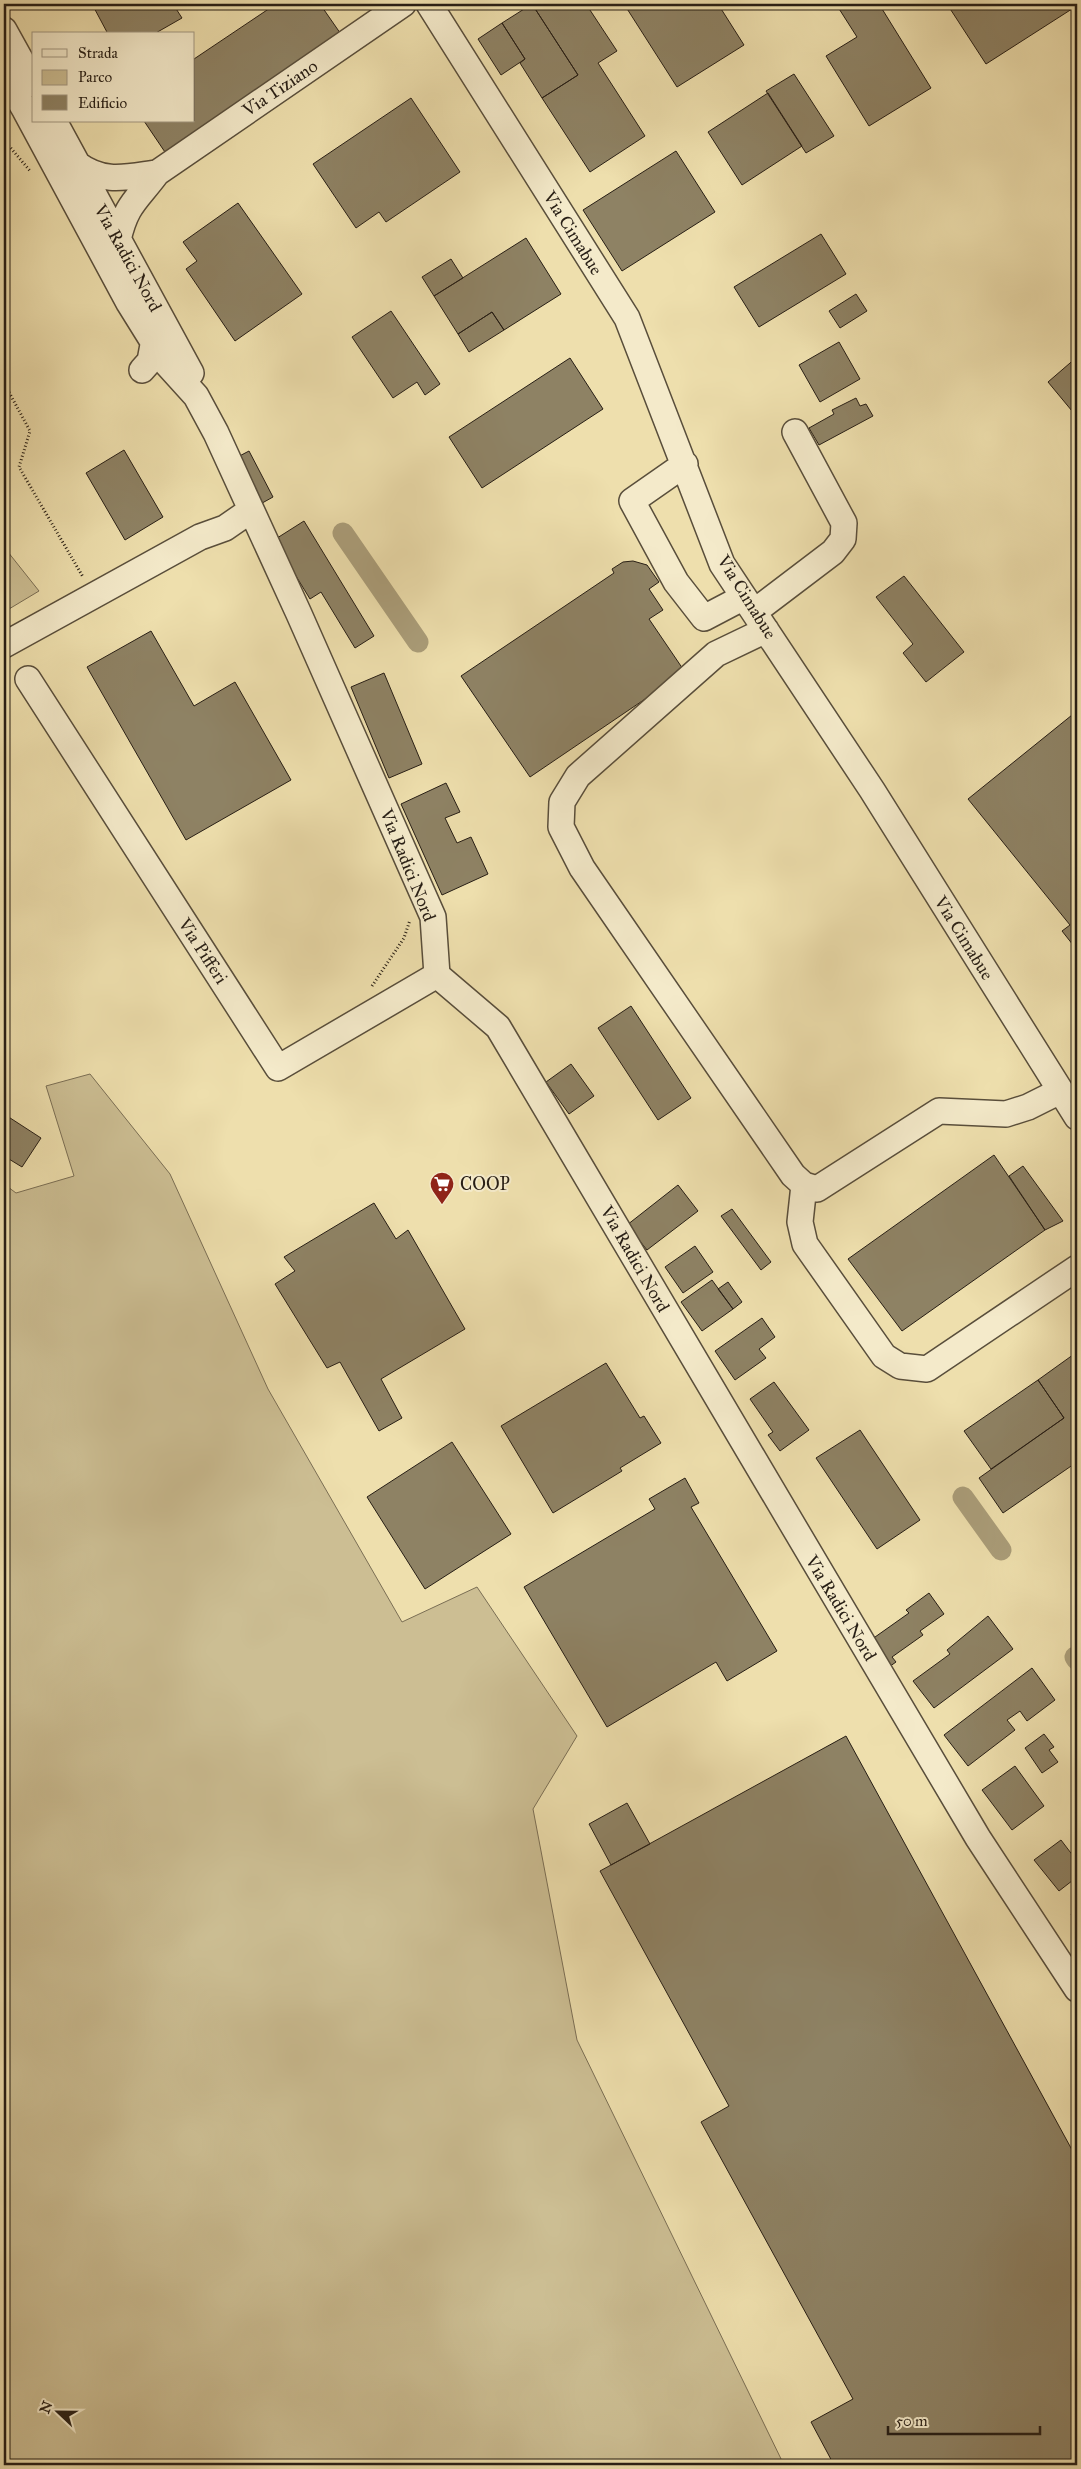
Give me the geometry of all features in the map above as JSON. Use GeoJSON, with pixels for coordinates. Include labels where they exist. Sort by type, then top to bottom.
{"type":"FeatureCollection","features":[{"type":"Feature","properties":{"kind":"street","name":"Via Tiziano"},"geometry":{"type":"LineString","coordinates":[[157,172],[403,4]]}},
{"type":"Feature","properties":{"kind":"street","name":"Via Cimabue"},"geometry":{"type":"LineString","coordinates":[[429,4],[627,318],[722,564],[872,790],[1077,1116]]}},
{"type":"Feature","properties":{"kind":"street"},"geometry":{"type":"LineString","coordinates":[[4,30],[32,80]]}},
{"type":"Feature","properties":{"kind":"street","name":"Via Radici Nord"},"geometry":{"type":"LineString","coordinates":[[4,74],[129,303],[177,375],[196,396],[216,433],[299,614],[433,917],[437,975],[498,1027],[974,1829],[1077,1989]]}},
{"type":"Feature","properties":{"kind":"street","name":"Via Radici Nord"},"geometry":{"type":"LineString","coordinates":[[55,122],[198,384],[196,396]]}},
{"type":"Feature","properties":{"kind":"street"},"geometry":{"type":"LineString","coordinates":[[77,164],[91,175],[106,178],[157,172]]}},
{"type":"Feature","properties":{"kind":"street"},"geometry":{"type":"LineString","coordinates":[[118,240],[122,220],[134,199],[147,187],[157,172]]}},
{"type":"Feature","properties":{"kind":"street"},"geometry":{"type":"LineString","coordinates":[[156,310],[154,343],[150,361],[142,370],[154,368],[177,375]]}},
{"type":"Feature","properties":{"kind":"street"},"geometry":{"type":"LineString","coordinates":[[795,432],[844,524],[843,539],[833,552],[755,613],[716,654],[588,764],[569,787],[562,802],[560,827],[582,868],[793,1175],[804,1185],[817,1189],[939,1111],[1006,1114],[1060,1091]]}},
{"type":"Feature","properties":{"kind":"street"},"geometry":{"type":"LineString","coordinates":[[684,464],[632,500],[676,582],[704,618],[755,613]]}},
{"type":"Feature","properties":{"kind":"street"},"geometry":{"type":"LineString","coordinates":[[4,645],[200,537],[224,528],[251,510]]}},
{"type":"Feature","properties":{"kind":"street","name":"Via Pifferi"},"geometry":{"type":"LineString","coordinates":[[28,679],[278,1068],[437,975]]}},
{"type":"Feature","properties":{"kind":"street"},"geometry":{"type":"LineString","coordinates":[[804,1185],[800,1222],[805,1244],[884,1356],[900,1366],[927,1369],[1077,1268]]}},
{"type":"Feature","properties":{"kind":"path"},"geometry":{"type":"LineString","coordinates":[[4,383],[30,431],[19,467],[94,595]]}},
{"type":"Feature","properties":{"kind":"green space"},"geometry":{"type":"Polygon","coordinates":[[[4,547],[39,591],[4,612],[4,547]]]}},
{"type":"Feature","properties":{"kind":"green space"},"geometry":{"type":"Polygon","coordinates":[[[90,1074],[170,1174],[268,1389],[402,1622],[477,1587],[577,1736],[533,1809],[577,2040],[784,2465],[4,2465],[4,1184],[16,1193],[74,1176],[46,1086],[90,1074]]]}},
{"type":"Feature","properties":{"kind":"building"},"geometry":{"type":"Polygon","coordinates":[[[92,4],[173,4],[182,18],[158,32],[107,32],[92,4]]]}},
{"type":"Feature","properties":{"kind":"building"},"geometry":{"type":"Polygon","coordinates":[[[276,4],[320,4],[345,40],[169,158],[145,122],[195,122],[195,58],[276,4]]]}},
{"type":"Feature","properties":{"kind":"building"},"geometry":{"type":"Polygon","coordinates":[[[532,4],[578,75],[542,98],[520,63],[525,59],[502,23],[532,4]]]}},
{"type":"Feature","properties":{"kind":"building"},"geometry":{"type":"Polygon","coordinates":[[[532,4],[586,4],[617,51],[598,63],[645,136],[590,172],[542,98],[578,75],[532,4]]]}},
{"type":"Feature","properties":{"kind":"building"},"geometry":{"type":"Polygon","coordinates":[[[624,4],[718,4],[744,45],[677,87],[624,4]]]}},
{"type":"Feature","properties":{"kind":"building"},"geometry":{"type":"Polygon","coordinates":[[[836,4],[879,4],[931,88],[869,126],[826,56],[857,37],[836,4]]]}},
{"type":"Feature","properties":{"kind":"building"},"geometry":{"type":"Polygon","coordinates":[[[947,4],[1073,4],[1075,7],[986,64],[947,4]]]}},
{"type":"Feature","properties":{"kind":"building"},"geometry":{"type":"Polygon","coordinates":[[[502,23],[525,59],[501,75],[478,39],[502,23]]]}},
{"type":"Feature","properties":{"kind":"building"},"geometry":{"type":"Polygon","coordinates":[[[794,74],[834,136],[806,153],[766,91],[794,74]]]}},
{"type":"Feature","properties":{"kind":"building"},"geometry":{"type":"Polygon","coordinates":[[[768,93],[802,146],[742,185],[708,132],[768,93]]]}},
{"type":"Feature","properties":{"kind":"building"},"geometry":{"type":"Polygon","coordinates":[[[411,98],[460,172],[386,222],[379,212],[356,228],[313,164],[411,98]]]}},
{"type":"Feature","properties":{"kind":"building"},"geometry":{"type":"Polygon","coordinates":[[[676,151],[715,212],[622,271],[583,210],[676,151]]]}},
{"type":"Feature","properties":{"kind":"building"},"geometry":{"type":"Polygon","coordinates":[[[238,203],[302,294],[235,341],[186,269],[197,261],[183,242],[238,203]]]}},
{"type":"Feature","properties":{"kind":"building"},"geometry":{"type":"Polygon","coordinates":[[[821,234],[846,274],[759,327],[734,287],[821,234]]]}},
{"type":"Feature","properties":{"kind":"building"},"geometry":{"type":"Polygon","coordinates":[[[526,238],[561,294],[504,330],[492,312],[458,334],[434,296],[526,238]]]}},
{"type":"Feature","properties":{"kind":"building"},"geometry":{"type":"Polygon","coordinates":[[[451,259],[463,278],[434,296],[422,277],[451,259]]]}},
{"type":"Feature","properties":{"kind":"building"},"geometry":{"type":"Polygon","coordinates":[[[856,294],[867,311],[840,328],[829,311],[856,294]]]}},
{"type":"Feature","properties":{"kind":"building"},"geometry":{"type":"Polygon","coordinates":[[[391,311],[440,384],[425,395],[417,382],[393,398],[352,337],[391,311]]]}},
{"type":"Feature","properties":{"kind":"building"},"geometry":{"type":"Polygon","coordinates":[[[492,312],[504,330],[469,352],[458,334],[492,312]]]}},
{"type":"Feature","properties":{"kind":"building"},"geometry":{"type":"Polygon","coordinates":[[[839,342],[860,379],[820,402],[799,365],[839,342]]]}},
{"type":"Feature","properties":{"kind":"building"},"geometry":{"type":"Polygon","coordinates":[[[1077,357],[1077,417],[1048,382],[1077,357]]]}},
{"type":"Feature","properties":{"kind":"building"},"geometry":{"type":"Polygon","coordinates":[[[570,358],[603,409],[482,488],[449,437],[570,358]]]}},
{"type":"Feature","properties":{"kind":"building"},"geometry":{"type":"Polygon","coordinates":[[[856,398],[860,406],[866,404],[873,416],[819,445],[809,428],[834,414],[832,410],[856,398]]]}},
{"type":"Feature","properties":{"kind":"building"},"geometry":{"type":"Polygon","coordinates":[[[124,450],[163,517],[125,540],[86,473],[124,450]]]}},
{"type":"Feature","properties":{"kind":"building"},"geometry":{"type":"Polygon","coordinates":[[[249,451],[273,497],[255,507],[230,461],[249,451]]]}},
{"type":"Feature","properties":{"kind":"building"},"geometry":{"type":"Polygon","coordinates":[[[304,521],[374,636],[355,648],[321,592],[310,599],[274,540],[304,521]]]}},
{"type":"Feature","properties":{"kind":"building"},"geometry":{"type":"Polygon","coordinates":[[[633,561],[647,565],[659,582],[649,589],[663,610],[649,619],[685,672],[530,777],[461,676],[614,573],[612,569],[623,562],[633,561]]]}},
{"type":"Feature","properties":{"kind":"building"},"geometry":{"type":"Polygon","coordinates":[[[904,576],[964,652],[926,682],[903,653],[913,644],[876,597],[904,576]]]}},
{"type":"Feature","properties":{"kind":"building"},"geometry":{"type":"Polygon","coordinates":[[[151,631],[194,706],[235,682],[291,780],[186,840],[87,667],[151,631]]]}},
{"type":"Feature","properties":{"kind":"building"},"geometry":{"type":"Polygon","coordinates":[[[384,673],[422,764],[389,778],[351,687],[384,673]]]}},
{"type":"Feature","properties":{"kind":"building"},"geometry":{"type":"Polygon","coordinates":[[[1077,711],[1077,950],[1062,931],[1070,925],[968,799],[1077,711]]]}},
{"type":"Feature","properties":{"kind":"building"},"geometry":{"type":"Polygon","coordinates":[[[446,783],[460,812],[445,818],[457,843],[471,837],[488,874],[442,895],[401,804],[446,783]]]}},
{"type":"Feature","properties":{"kind":"building"},"geometry":{"type":"Polygon","coordinates":[[[631,1006],[691,1098],[658,1120],[598,1028],[631,1006]]]}},
{"type":"Feature","properties":{"kind":"building"},"geometry":{"type":"Polygon","coordinates":[[[571,1064],[594,1096],[569,1114],[546,1082],[571,1064]]]}},
{"type":"Feature","properties":{"kind":"building"},"geometry":{"type":"Polygon","coordinates":[[[4,1114],[41,1138],[22,1167],[4,1156],[4,1114]]]}},
{"type":"Feature","properties":{"kind":"building"},"geometry":{"type":"Polygon","coordinates":[[[994,1155],[1045,1230],[902,1331],[848,1259],[994,1155]]]}},
{"type":"Feature","properties":{"kind":"building"},"geometry":{"type":"Polygon","coordinates":[[[1023,1166],[1063,1221],[1045,1230],[1009,1176],[1023,1166]]]}},
{"type":"Feature","properties":{"kind":"building"},"geometry":{"type":"Polygon","coordinates":[[[678,1185],[698,1211],[647,1250],[627,1225],[678,1185]]]}},
{"type":"Feature","properties":{"kind":"building"},"geometry":{"type":"Polygon","coordinates":[[[374,1203],[396,1239],[408,1230],[465,1329],[381,1379],[402,1418],[379,1431],[340,1362],[327,1368],[275,1284],[295,1271],[284,1257],[374,1203]]]}},
{"type":"Feature","properties":{"kind":"building"},"geometry":{"type":"Polygon","coordinates":[[[732,1209],[771,1262],[761,1270],[721,1216],[732,1209]]]}},
{"type":"Feature","properties":{"kind":"building"},"geometry":{"type":"Polygon","coordinates":[[[695,1246],[713,1272],[683,1293],[665,1267],[695,1246]]]}},
{"type":"Feature","properties":{"kind":"building"},"geometry":{"type":"Polygon","coordinates":[[[712,1280],[733,1309],[702,1331],[681,1302],[712,1280]]]}},
{"type":"Feature","properties":{"kind":"building"},"geometry":{"type":"Polygon","coordinates":[[[728,1282],[742,1302],[733,1309],[718,1289],[728,1282]]]}},
{"type":"Feature","properties":{"kind":"building"},"geometry":{"type":"Polygon","coordinates":[[[762,1318],[775,1337],[759,1349],[766,1358],[735,1380],[715,1351],[762,1318]]]}},
{"type":"Feature","properties":{"kind":"building"},"geometry":{"type":"Polygon","coordinates":[[[1077,1352],[1077,1462],[1003,1513],[979,1478],[1064,1418],[1038,1380],[1077,1352]]]}},
{"type":"Feature","properties":{"kind":"building"},"geometry":{"type":"Polygon","coordinates":[[[606,1363],[640,1418],[644,1416],[661,1443],[620,1468],[622,1471],[553,1513],[501,1426],[606,1363]]]}},
{"type":"Feature","properties":{"kind":"building"},"geometry":{"type":"Polygon","coordinates":[[[1038,1380],[1064,1418],[991,1469],[964,1431],[1038,1380]]]}},
{"type":"Feature","properties":{"kind":"building"},"geometry":{"type":"Polygon","coordinates":[[[774,1382],[809,1430],[780,1451],[768,1435],[773,1432],[750,1399],[774,1382]]]}},
{"type":"Feature","properties":{"kind":"building"},"geometry":{"type":"Polygon","coordinates":[[[860,1430],[920,1520],[877,1549],[816,1458],[860,1430]]]}},
{"type":"Feature","properties":{"kind":"building"},"geometry":{"type":"Polygon","coordinates":[[[452,1442],[511,1534],[425,1589],[367,1497],[452,1442]]]}},
{"type":"Feature","properties":{"kind":"building"},"geometry":{"type":"Polygon","coordinates":[[[685,1478],[699,1503],[691,1507],[777,1651],[727,1681],[716,1662],[607,1727],[524,1587],[655,1509],[649,1499],[685,1478]]]}},
{"type":"Feature","properties":{"kind":"building"},"geometry":{"type":"Polygon","coordinates":[[[929,1593],[944,1614],[920,1631],[923,1635],[892,1657],[896,1662],[886,1669],[868,1642],[909,1613],[906,1610],[929,1593]]]}},
{"type":"Feature","properties":{"kind":"building"},"geometry":{"type":"Polygon","coordinates":[[[988,1616],[1013,1649],[934,1708],[913,1681],[950,1654],[947,1650],[988,1616]]]}},
{"type":"Feature","properties":{"kind":"building"},"geometry":{"type":"Polygon","coordinates":[[[1032,1668],[1055,1700],[1027,1721],[1020,1711],[1007,1720],[1015,1730],[968,1766],[944,1735],[1032,1668]]]}},
{"type":"Feature","properties":{"kind":"building"},"geometry":{"type":"Polygon","coordinates":[[[1044,1734],[1054,1747],[1049,1750],[1058,1762],[1042,1773],[1025,1748],[1044,1734]]]}},
{"type":"Feature","properties":{"kind":"building"},"geometry":{"type":"Polygon","coordinates":[[[846,1736],[1077,2159],[1077,2465],[834,2465],[811,2422],[853,2399],[701,2122],[729,2106],[600,1871],[846,1736]]]}},
{"type":"Feature","properties":{"kind":"building"},"geometry":{"type":"Polygon","coordinates":[[[1015,1766],[1044,1806],[1012,1830],[982,1790],[1015,1766]]]}},
{"type":"Feature","properties":{"kind":"building"},"geometry":{"type":"Polygon","coordinates":[[[627,1803],[650,1844],[611,1865],[589,1824],[627,1803]]]}},
{"type":"Feature","properties":{"kind":"building"},"geometry":{"type":"Polygon","coordinates":[[[1061,1840],[1077,1861],[1077,1877],[1059,1891],[1034,1860],[1061,1840]]]}},
{"type":"Feature","properties":{"kind":"building"},"geometry":{"type":"Polygon","coordinates":[[[1077,1909],[1077,1923],[1071,1914],[1077,1909]]]}},
{"type":"Feature","properties":{"kind":"waterway"},"geometry":{"type":"LineString","coordinates":[[343,533],[418,642]]}},
{"type":"Feature","properties":{"kind":"waterway"},"geometry":{"type":"LineString","coordinates":[[963,1497],[1001,1550]]}},
{"type":"Feature","properties":{"kind":"place","name":"COOP"},"geometry":{"type":"Point","coordinates":[442,1205]}}]}
